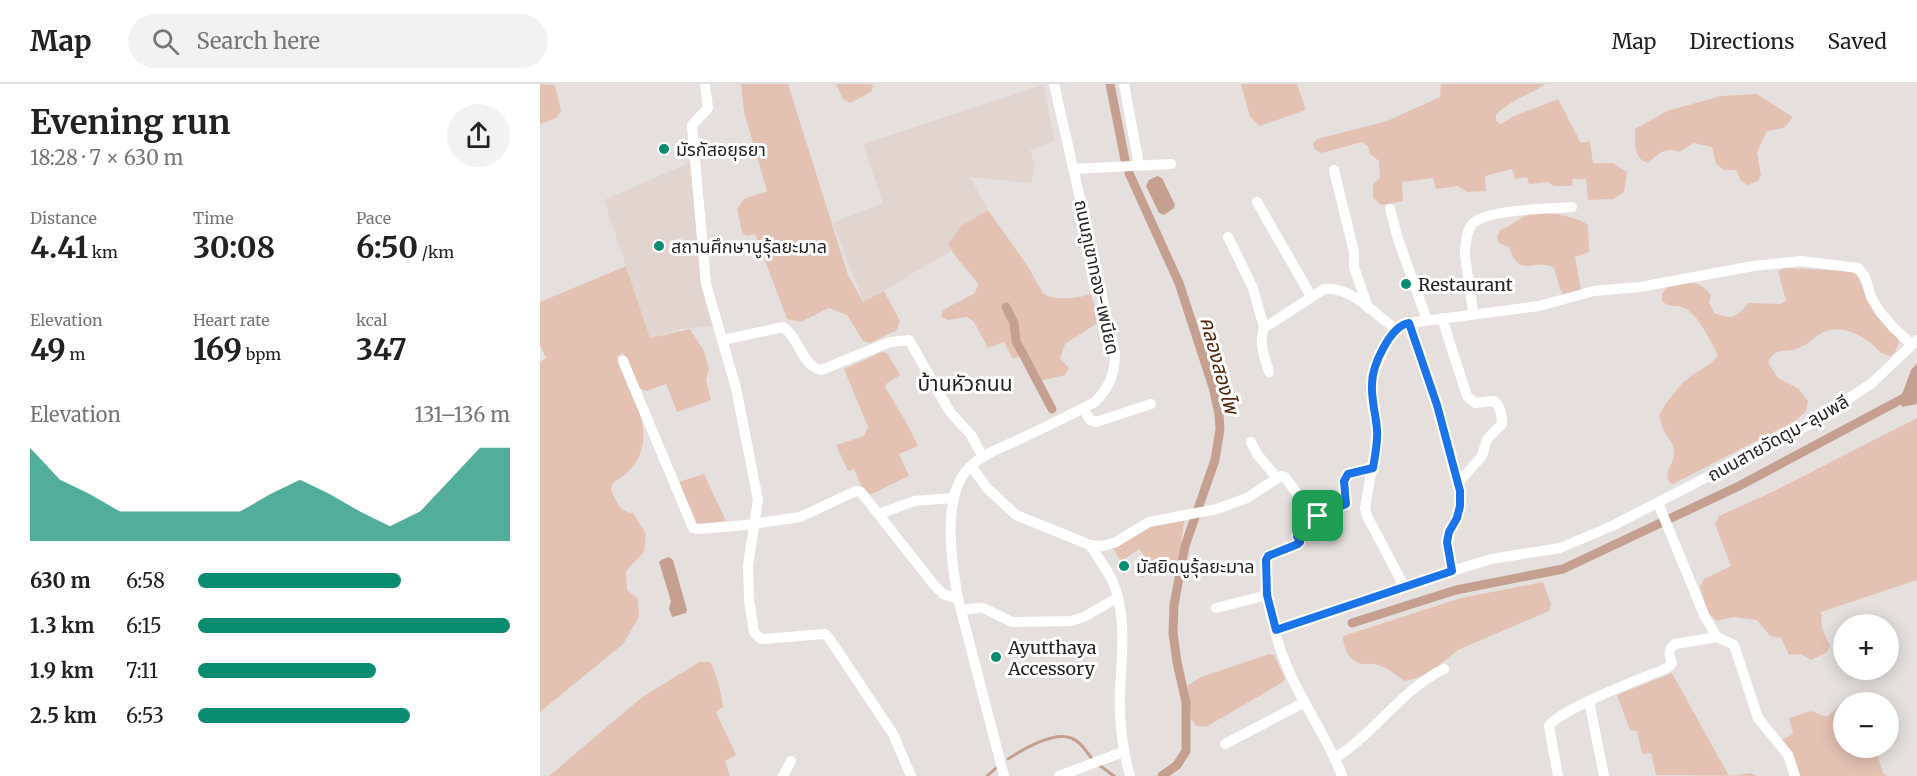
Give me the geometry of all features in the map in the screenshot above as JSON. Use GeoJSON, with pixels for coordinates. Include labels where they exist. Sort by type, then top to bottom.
{"type":"FeatureCollection","features":[{"type":"Feature","properties":{"kind":"street"},"geometry":{"type":"LineString","coordinates":[[705,84],[708,108],[692,125],[706,284],[736,388],[758,500],[748,565],[749,600],[754,632],[761,639],[825,633],[893,734],[911,776]]}},
{"type":"Feature","properties":{"kind":"street","name":"ถนนภูเขาทอง-เพนียด"},"geometry":{"type":"LineString","coordinates":[[1004,776],[953,572],[951,535],[954,498],[960,480],[971,466],[983,457],[1095,402],[1104,393],[1115,366],[1115,353],[1054,84]]}},
{"type":"Feature","properties":{"kind":"street"},"geometry":{"type":"LineString","coordinates":[[1124,84],[1139,165]]}},
{"type":"Feature","properties":{"kind":"street"},"geometry":{"type":"LineString","coordinates":[[1074,169],[1171,164]]}},
{"type":"Feature","properties":{"kind":"street"},"geometry":{"type":"LineString","coordinates":[[1334,170],[1354,252],[1354,267],[1368,308]]}},
{"type":"Feature","properties":{"kind":"street"},"geometry":{"type":"LineString","coordinates":[[1257,202],[1311,296]]}},
{"type":"Feature","properties":{"kind":"street"},"geometry":{"type":"LineString","coordinates":[[1473,313],[1465,253],[1467,235],[1471,225],[1484,217],[1527,210],[1572,207]]}},
{"type":"Feature","properties":{"kind":"street"},"geometry":{"type":"LineString","coordinates":[[1390,209],[1398,239],[1427,320]]}},
{"type":"Feature","properties":{"kind":"street"},"geometry":{"type":"LineString","coordinates":[[1228,237],[1253,288],[1264,328]]}},
{"type":"Feature","properties":{"kind":"street"},"geometry":{"type":"LineString","coordinates":[[1404,586],[1367,516],[1365,507],[1378,432],[1372,404],[1372,377],[1389,338],[1402,324],[1539,306],[1594,291],[1640,287],[1753,266],[1801,261],[1858,268],[1865,277],[1871,297],[1881,312],[1892,326],[1914,342]]}},
{"type":"Feature","properties":{"kind":"street"},"geometry":{"type":"LineString","coordinates":[[1269,372],[1262,345],[1261,335],[1264,328],[1324,289],[1335,288],[1348,293],[1395,329]]}},
{"type":"Feature","properties":{"kind":"street"},"geometry":{"type":"LineString","coordinates":[[1442,318],[1467,396],[1475,403],[1494,400],[1502,417],[1502,424],[1487,439],[1482,456],[1458,483]]}},
{"type":"Feature","properties":{"kind":"street"},"geometry":{"type":"LineString","coordinates":[[1409,323],[1437,405],[1458,483],[1460,506],[1447,542],[1452,571]]}},
{"type":"Feature","properties":{"kind":"street"},"geometry":{"type":"LineString","coordinates":[[723,340],[783,327],[788,330],[810,364],[821,370],[890,342],[909,340],[950,412],[971,435],[983,457]]}},
{"type":"Feature","properties":{"kind":"street","name":"ถนนสายวัดตูม-ลุมพลี"},"geometry":{"type":"LineString","coordinates":[[1276,630],[1491,559],[1560,548],[1660,506],[1823,417],[1872,383],[1890,368],[1914,342]]}},
{"type":"Feature","properties":{"kind":"street"},"geometry":{"type":"LineString","coordinates":[[623,361],[693,528],[755,524],[800,517],[856,491],[861,492],[934,585],[943,594],[958,599]]}},
{"type":"Feature","properties":{"kind":"street"},"geometry":{"type":"LineString","coordinates":[[1083,408],[1090,420],[1096,422],[1150,404]]}},
{"type":"Feature","properties":{"kind":"street"},"geometry":{"type":"LineString","coordinates":[[1251,442],[1257,454],[1277,478]]}},
{"type":"Feature","properties":{"kind":"street"},"geometry":{"type":"LineString","coordinates":[[971,466],[987,488],[1016,515],[1090,545],[1103,546],[1116,542],[1149,522],[1217,509],[1247,498],[1277,478],[1285,477],[1311,513],[1318,516]]}},
{"type":"Feature","properties":{"kind":"street"},"geometry":{"type":"LineString","coordinates":[[1342,776],[1335,758],[1287,667],[1267,595],[1266,560],[1268,556],[1298,544],[1300,542],[1297,536],[1299,531],[1318,516],[1346,504],[1344,481],[1348,474],[1373,468]]}},
{"type":"Feature","properties":{"kind":"street"},"geometry":{"type":"LineString","coordinates":[[879,514],[914,501],[954,498]]}},
{"type":"Feature","properties":{"kind":"street"},"geometry":{"type":"LineString","coordinates":[[1660,506],[1705,617],[1717,637],[1734,645],[1758,718],[1788,755],[1795,776]]}},
{"type":"Feature","properties":{"kind":"street"},"geometry":{"type":"LineString","coordinates":[[1090,545],[1112,581],[1117,598],[1122,630],[1120,718],[1123,752],[1130,776]]}},
{"type":"Feature","properties":{"kind":"street"},"geometry":{"type":"LineString","coordinates":[[1216,608],[1267,595]]}},
{"type":"Feature","properties":{"kind":"street"},"geometry":{"type":"LineString","coordinates":[[961,610],[980,608],[1012,622],[1071,621],[1084,617],[1117,598]]}},
{"type":"Feature","properties":{"kind":"street"},"geometry":{"type":"LineString","coordinates":[[1558,776],[1548,726],[1554,719],[1589,701],[1667,668],[1672,663],[1670,648],[1675,644],[1717,637]]}},
{"type":"Feature","properties":{"kind":"street"},"geometry":{"type":"LineString","coordinates":[[1335,758],[1351,748],[1430,676],[1444,669]]}},
{"type":"Feature","properties":{"kind":"street"},"geometry":{"type":"LineString","coordinates":[[1589,701],[1604,776]]}},
{"type":"Feature","properties":{"kind":"street"},"geometry":{"type":"LineString","coordinates":[[1225,744],[1305,702]]}},
{"type":"Feature","properties":{"kind":"street"},"geometry":{"type":"LineString","coordinates":[[1059,776],[1123,752]]}},
{"type":"Feature","properties":{"kind":"street"},"geometry":{"type":"LineString","coordinates":[[783,776],[791,761]]}},
{"type":"Feature","properties":{"kind":"shaded area"},"geometry":{"type":"Polygon","coordinates":[[[540,84],[555,85],[561,111],[556,118],[540,124],[540,84]]]}},
{"type":"Feature","properties":{"kind":"shaded area"},"geometry":{"type":"Polygon","coordinates":[[[741,84],[788,84],[848,275],[863,302],[884,291],[900,321],[897,330],[870,343],[863,341],[847,315],[829,308],[801,322],[787,319],[755,234],[746,236],[742,232],[737,209],[744,199],[767,191],[744,112],[741,84]]]}},
{"type":"Feature","properties":{"kind":"shaded area"},"geometry":{"type":"Polygon","coordinates":[[[836,84],[871,84],[873,87],[871,92],[850,103],[843,99],[836,84]]]}},
{"type":"Feature","properties":{"kind":"shaded area"},"geometry":{"type":"Polygon","coordinates":[[[1241,84],[1297,84],[1306,110],[1260,126],[1250,117],[1241,84]]]}},
{"type":"Feature","properties":{"kind":"shaded area"},"geometry":{"type":"Polygon","coordinates":[[[1441,84],[1545,84],[1501,110],[1496,115],[1496,121],[1501,124],[1512,117],[1558,99],[1581,143],[1590,141],[1593,163],[1613,163],[1627,172],[1624,192],[1613,199],[1588,200],[1586,179],[1573,179],[1572,186],[1554,186],[1548,182],[1529,184],[1527,177],[1515,179],[1512,169],[1485,176],[1486,191],[1467,192],[1458,186],[1436,189],[1433,178],[1402,182],[1403,201],[1381,205],[1373,198],[1373,184],[1380,178],[1379,161],[1370,154],[1368,146],[1362,142],[1322,153],[1314,149],[1313,144],[1317,139],[1387,121],[1440,97],[1441,84]]]}},
{"type":"Feature","properties":{"kind":"shaded area"},"geometry":{"type":"Polygon","coordinates":[[[1043,85],[1055,141],[1030,150],[1035,166],[1031,183],[970,177],[988,210],[961,226],[948,244],[951,251],[864,302],[833,223],[883,203],[863,144],[1043,85]]]}},
{"type":"Feature","properties":{"kind":"shaded area"},"geometry":{"type":"Polygon","coordinates":[[[1757,94],[1793,117],[1784,128],[1767,131],[1757,152],[1761,175],[1758,181],[1748,185],[1741,181],[1736,170],[1724,170],[1716,164],[1712,147],[1694,143],[1679,152],[1670,150],[1662,152],[1648,163],[1639,158],[1635,145],[1635,129],[1667,111],[1721,96],[1757,94]]]}},
{"type":"Feature","properties":{"kind":"shaded area","name":"สถานศึกษานูรุ้ลยะมาล"},"geometry":{"type":"Polygon","coordinates":[[[691,162],[716,326],[681,329],[650,338],[604,200],[691,162]]]}},
{"type":"Feature","properties":{"kind":"shaded area"},"geometry":{"type":"Polygon","coordinates":[[[1157,176],[1162,178],[1175,205],[1164,215],[1159,213],[1146,186],[1149,180],[1157,176]]]}},
{"type":"Feature","properties":{"kind":"shaded area"},"geometry":{"type":"Polygon","coordinates":[[[988,210],[1027,265],[1043,293],[1054,298],[1073,298],[1091,294],[1099,322],[1065,344],[1060,358],[1069,368],[1065,375],[1041,381],[1026,354],[1013,359],[1004,342],[988,348],[974,322],[967,317],[948,320],[941,317],[943,310],[975,293],[978,284],[948,244],[961,226],[988,210]]]}},
{"type":"Feature","properties":{"kind":"shaded area"},"geometry":{"type":"Polygon","coordinates":[[[1536,212],[1570,217],[1588,225],[1589,252],[1575,257],[1581,290],[1564,296],[1554,268],[1540,264],[1528,266],[1518,263],[1509,247],[1499,243],[1497,237],[1500,230],[1536,212]]]}},
{"type":"Feature","properties":{"kind":"shaded area"},"geometry":{"type":"Polygon","coordinates":[[[626,266],[650,338],[690,329],[704,351],[709,369],[706,380],[711,400],[677,412],[666,384],[646,391],[639,388],[623,353],[617,356],[632,391],[642,424],[643,440],[639,456],[630,470],[613,483],[611,490],[619,506],[624,511],[633,513],[646,534],[644,552],[626,571],[627,590],[638,599],[639,617],[623,644],[540,712],[540,362],[546,358],[540,345],[540,302],[626,266]]]}},
{"type":"Feature","properties":{"kind":"shaded area"},"geometry":{"type":"Polygon","coordinates":[[[1786,268],[1850,271],[1856,275],[1897,338],[1899,343],[1895,352],[1891,356],[1887,355],[1858,335],[1847,330],[1835,329],[1820,334],[1801,347],[1777,352],[1768,362],[1778,378],[1799,389],[1808,401],[1806,411],[1797,420],[1673,484],[1670,483],[1667,475],[1673,460],[1674,448],[1663,429],[1659,415],[1682,384],[1713,362],[1718,355],[1695,316],[1684,308],[1671,306],[1662,301],[1662,294],[1668,286],[1697,284],[1711,295],[1709,302],[1714,313],[1730,317],[1740,312],[1749,303],[1780,304],[1786,301],[1778,271],[1786,268]]]}},
{"type":"Feature","properties":{"kind":"shaded area"},"geometry":{"type":"Polygon","coordinates":[[[882,352],[887,353],[900,375],[885,387],[918,446],[899,454],[909,476],[870,495],[862,487],[854,469],[848,471],[836,445],[864,436],[868,427],[844,369],[882,352]]]}},
{"type":"Feature","properties":{"kind":"shaded area"},"geometry":{"type":"Polygon","coordinates":[[[1917,363],[1917,404],[1902,407],[1900,400],[1911,370],[1917,363]]]}},
{"type":"Feature","properties":{"kind":"shaded area"},"geometry":{"type":"Polygon","coordinates":[[[1917,418],[1917,580],[1821,612],[1822,628],[1830,646],[1827,652],[1811,660],[1801,654],[1789,655],[1781,638],[1770,636],[1757,620],[1733,617],[1717,621],[1708,613],[1700,587],[1704,579],[1731,566],[1715,524],[1719,516],[1772,492],[1917,418]]]}},
{"type":"Feature","properties":{"kind":"shaded area"},"geometry":{"type":"Polygon","coordinates":[[[704,474],[726,521],[700,525],[694,522],[679,482],[704,474]]]}},
{"type":"Feature","properties":{"kind":"shaded area"},"geometry":{"type":"Polygon","coordinates":[[[1185,517],[1178,561],[1142,578],[1136,570],[1148,561],[1139,549],[1121,561],[1112,547],[1140,528],[1185,517]]]}},
{"type":"Feature","properties":{"kind":"shaded area"},"geometry":{"type":"Polygon","coordinates":[[[669,557],[673,560],[687,610],[686,613],[672,617],[669,608],[671,601],[659,562],[669,557]]]}},
{"type":"Feature","properties":{"kind":"shaded area"},"geometry":{"type":"Polygon","coordinates":[[[1543,582],[1551,604],[1549,611],[1460,649],[1428,673],[1414,679],[1404,681],[1382,667],[1359,663],[1351,658],[1344,646],[1343,636],[1461,598],[1543,582]]]}},
{"type":"Feature","properties":{"kind":"shaded area"},"geometry":{"type":"Polygon","coordinates":[[[1269,654],[1274,655],[1285,678],[1283,682],[1206,727],[1196,726],[1191,719],[1188,685],[1201,677],[1269,654]]]}},
{"type":"Feature","properties":{"kind":"shaded area"},"geometry":{"type":"Polygon","coordinates":[[[699,662],[710,662],[722,697],[723,707],[716,712],[736,755],[725,761],[730,776],[549,776],[641,698],[699,662]]]}},
{"type":"Feature","properties":{"kind":"shaded area"},"geometry":{"type":"Polygon","coordinates":[[[1672,673],[1729,776],[1656,775],[1651,753],[1642,754],[1637,731],[1630,730],[1617,695],[1672,673]]]}},
{"type":"Feature","properties":{"kind":"shaded area"},"geometry":{"type":"Polygon","coordinates":[[[1811,711],[1827,717],[1833,711],[1833,758],[1878,758],[1883,773],[1887,776],[1798,776],[1781,740],[1793,734],[1789,718],[1811,711]]]}},
{"type":"Feature","properties":{"kind":"shaded area"},"geometry":{"type":"Polygon","coordinates":[[[1751,773],[1757,776],[1731,776],[1751,773]]]}},
{"type":"Feature","properties":{"kind":"waterway","name":"คลองสองไพ"},"geometry":{"type":"LineString","coordinates":[[1110,84],[1125,160]]}},
{"type":"Feature","properties":{"kind":"waterway","name":"คลองสองไพ"},"geometry":{"type":"LineString","coordinates":[[1129,173],[1179,283],[1213,387],[1220,429],[1215,460],[1185,546],[1174,605],[1173,633],[1186,702],[1186,751],[1177,765],[1162,776]]}},
{"type":"Feature","properties":{"kind":"waterway"},"geometry":{"type":"LineString","coordinates":[[1006,307],[1014,323],[1016,341],[1052,409]]}},
{"type":"Feature","properties":{"kind":"waterway"},"geometry":{"type":"LineString","coordinates":[[1352,623],[1456,590],[1563,569],[1739,486],[1917,391]]}},
{"type":"Feature","properties":{"kind":"waterway"},"geometry":{"type":"LineString","coordinates":[[1008,759],[1039,742],[1064,736],[1077,741],[1092,759]]}},
{"type":"Feature","properties":{"kind":"waterway"},"geometry":{"type":"LineString","coordinates":[[1099,765],[1114,776]]}},
{"type":"Feature","properties":{"kind":"waterway"},"geometry":{"type":"LineString","coordinates":[[987,776],[996,768]]}},
{"type":"Feature","properties":{"kind":"place","name":"มัรกัสอยุธยา"},"geometry":{"type":"Point","coordinates":[664,149]}},
{"type":"Feature","properties":{"kind":"place","name":"สถานศึกษานูรุ้ลยะมาล"},"geometry":{"type":"Point","coordinates":[659,246]}},
{"type":"Feature","properties":{"kind":"place","name":"Restaurant"},"geometry":{"type":"Point","coordinates":[1406,284]}},
{"type":"Feature","properties":{"kind":"place","name":"มัสยิดนูรุ้ลยะมาล"},"geometry":{"type":"Point","coordinates":[1124,566]}},
{"type":"Feature","properties":{"kind":"place","name":"Ayutthaya Accessory"},"geometry":{"type":"Point","coordinates":[996,657]}},
{"type":"Feature","properties":{"kind":"district","name":"บ้านหัวถนน"},"geometry":{"type":"Point","coordinates":[965,383]}},
{"type":"Feature","properties":{"kind":"route"},"geometry":{"type":"LineString","coordinates":[[1409,323],[1437,405],[1460,491],[1457,518],[1449,532],[1447,542],[1452,571],[1276,630],[1267,595],[1266,560],[1270,554],[1298,544],[1300,542],[1297,536],[1299,531],[1318,516],[1346,504],[1344,481],[1348,474],[1373,468],[1378,432],[1372,404],[1373,371],[1395,329],[1402,324],[1409,323]]}}]}
